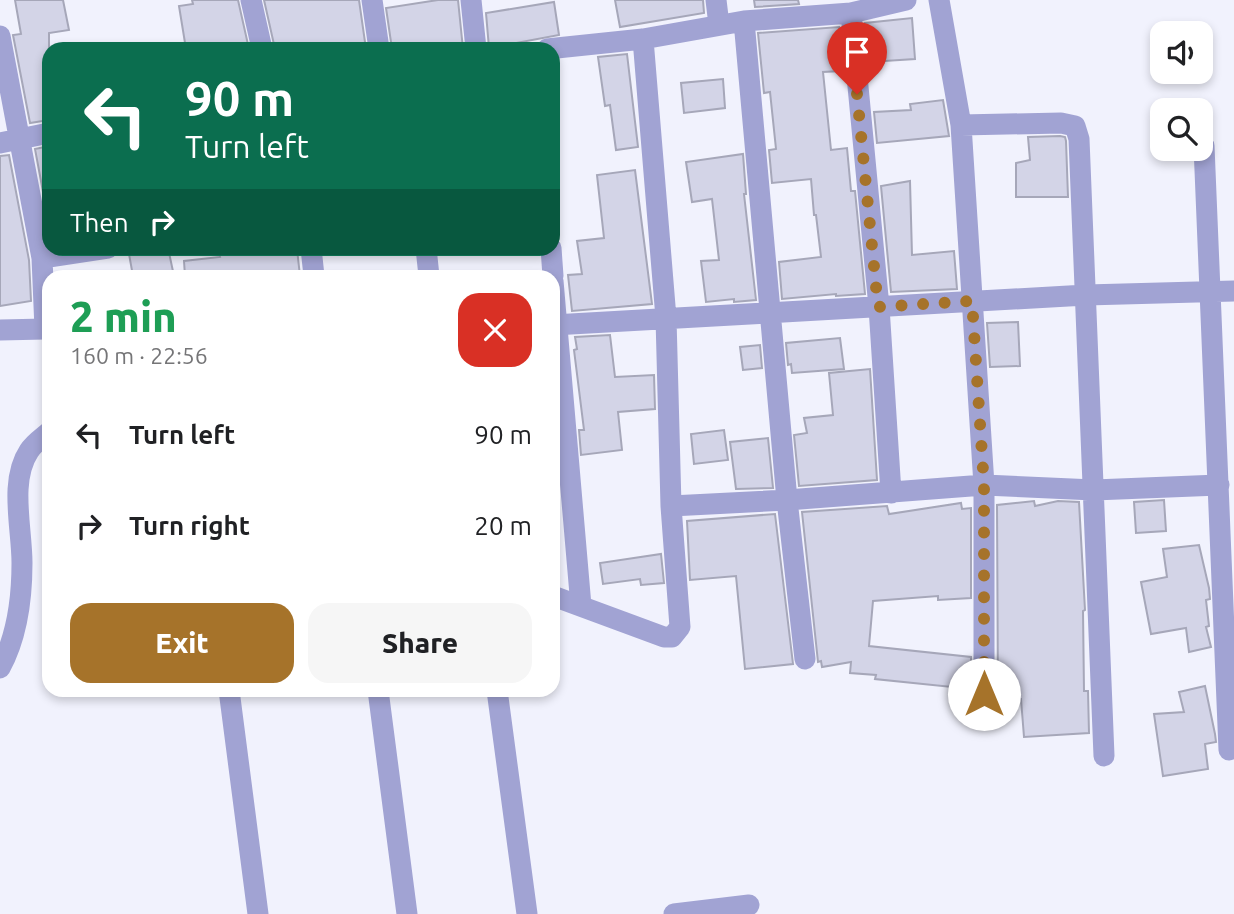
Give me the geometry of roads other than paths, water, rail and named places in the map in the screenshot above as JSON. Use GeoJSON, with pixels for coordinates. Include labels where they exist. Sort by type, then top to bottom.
{"type":"FeatureCollection","features":[{"type":"Feature","properties":{"kind":"street"},"geometry":{"type":"LineString","coordinates":[[251,0],[260,42]]}},
{"type":"Feature","properties":{"kind":"street"},"geometry":{"type":"LineString","coordinates":[[372,0],[378,42]]}},
{"type":"Feature","properties":{"kind":"street"},"geometry":{"type":"LineString","coordinates":[[471,0],[475,42]]}},
{"type":"Feature","properties":{"kind":"street"},"geometry":{"type":"LineString","coordinates":[[716,0],[719,25]]}},
{"type":"Feature","properties":{"kind":"street"},"geometry":{"type":"LineString","coordinates":[[560,48],[643,39],[818,7],[851,13],[906,0]]}},
{"type":"Feature","properties":{"kind":"street"},"geometry":{"type":"LineString","coordinates":[[939,0],[961,125],[984,485],[984,694]]}},
{"type":"Feature","properties":{"kind":"street"},"geometry":{"type":"LineString","coordinates":[[851,13],[878,307],[891,493]]}},
{"type":"Feature","properties":{"kind":"street"},"geometry":{"type":"LineString","coordinates":[[744,21],[787,500],[805,659]]}},
{"type":"Feature","properties":{"kind":"street"},"geometry":{"type":"LineString","coordinates":[[0,36],[10,141],[42,258],[43,270]]}},
{"type":"Feature","properties":{"kind":"street"},"geometry":{"type":"LineString","coordinates":[[560,598],[664,637],[672,637],[680,628],[671,506],[666,318],[643,39]]}},
{"type":"Feature","properties":{"kind":"street"},"geometry":{"type":"LineString","coordinates":[[961,125],[1061,123],[1075,126],[1079,139],[1104,756]]}},
{"type":"Feature","properties":{"kind":"street"},"geometry":{"type":"LineString","coordinates":[[10,141],[42,134]]}},
{"type":"Feature","properties":{"kind":"street"},"geometry":{"type":"LineString","coordinates":[[1204,161],[1229,750]]}},
{"type":"Feature","properties":{"kind":"street"},"geometry":{"type":"LineString","coordinates":[[42,258],[55,256]]}},
{"type":"Feature","properties":{"kind":"street"},"geometry":{"type":"LineString","coordinates":[[560,325],[1086,295],[1234,291]]}},
{"type":"Feature","properties":{"kind":"street"},"geometry":{"type":"LineString","coordinates":[[0,330],[42,330]]}},
{"type":"Feature","properties":{"kind":"street"},"geometry":{"type":"LineString","coordinates":[[560,387],[581,606]]}},
{"type":"Feature","properties":{"kind":"street"},"geometry":{"type":"LineString","coordinates":[[0,668],[16,622],[21,588],[19,480],[29,451],[42,439]]}},
{"type":"Feature","properties":{"kind":"street"},"geometry":{"type":"LineString","coordinates":[[671,506],[984,485],[1094,490],[1219,485]]}},
{"type":"Feature","properties":{"kind":"street"},"geometry":{"type":"LineString","coordinates":[[230,697],[258,914]]}},
{"type":"Feature","properties":{"kind":"street"},"geometry":{"type":"LineString","coordinates":[[379,697],[407,914]]}},
{"type":"Feature","properties":{"kind":"street"},"geometry":{"type":"LineString","coordinates":[[498,697],[527,914]]}},
{"type":"Feature","properties":{"kind":"street"},"geometry":{"type":"LineString","coordinates":[[674,914],[749,905]]}}]}
